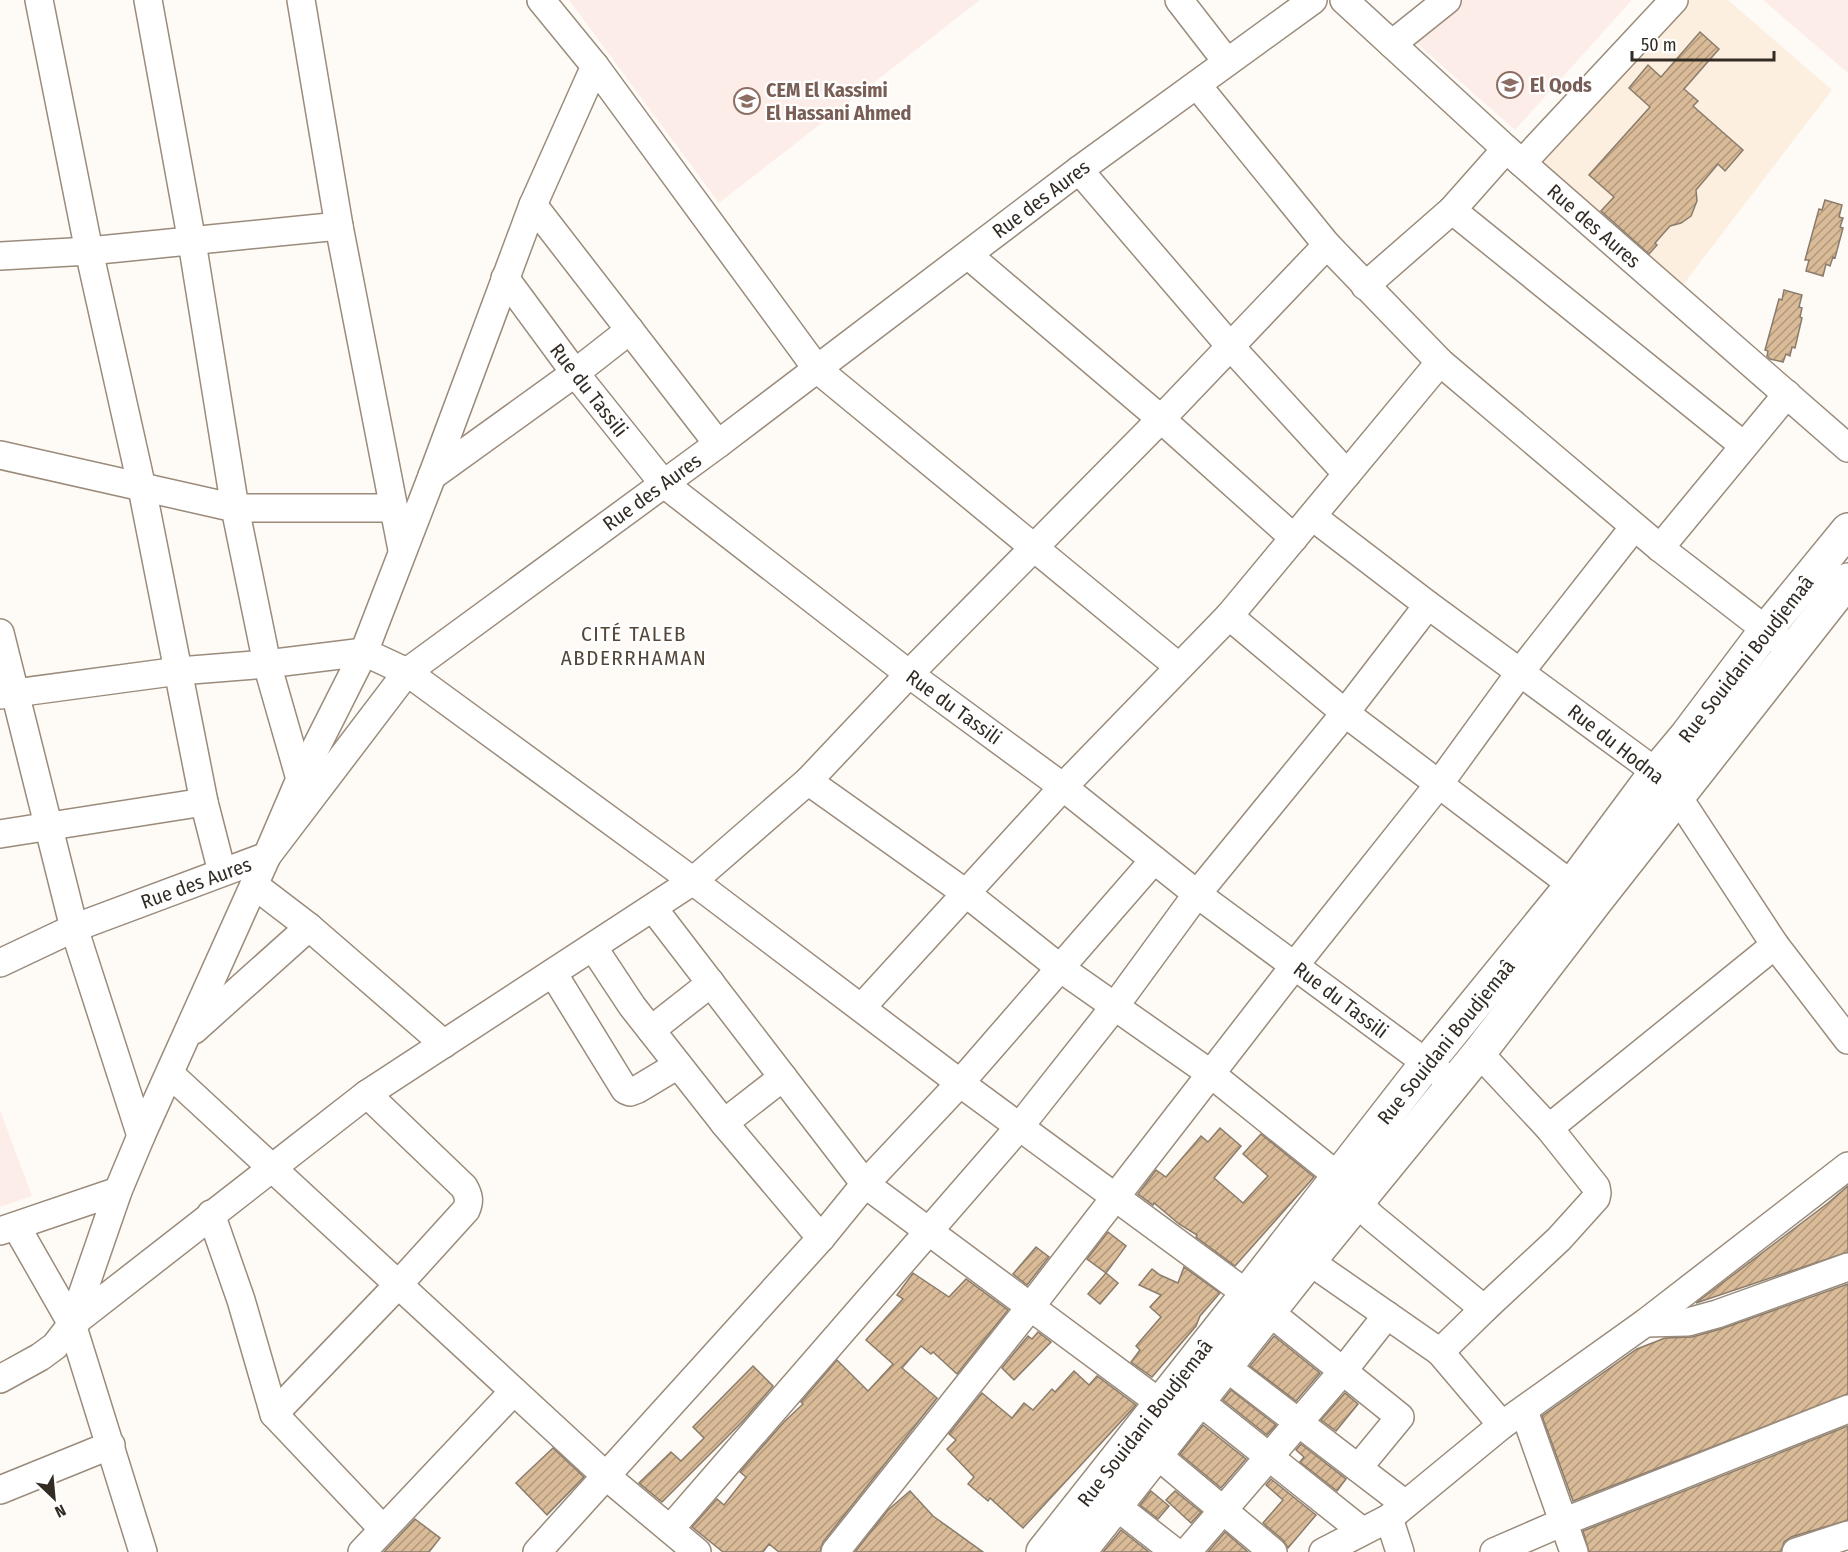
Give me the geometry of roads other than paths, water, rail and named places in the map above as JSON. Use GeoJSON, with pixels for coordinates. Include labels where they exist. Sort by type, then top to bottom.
{"type":"FeatureCollection","features":[{"type":"Feature","properties":{"kind":"main road","name":"Rue Souidani Boudjemaâ"},"geometry":{"type":"LineString","coordinates":[[1043,1552],[1160,1404],[1258,1304],[1309,1261],[1350,1187],[1426,1064],[1572,885],[1766,630],[1848,530]]}},
{"type":"Feature","properties":{"kind":"main road","name":"Rue Souidani Boudjemaâ"},"geometry":{"type":"LineString","coordinates":[[1079,1552],[1226,1367],[1258,1304],[1350,1187],[1454,1083],[1479,1053],[1848,580]]}},
{"type":"Feature","properties":{"kind":"street"},"geometry":{"type":"LineString","coordinates":[[39,0],[89,251],[142,488],[204,802],[222,872]]}},
{"type":"Feature","properties":{"kind":"street"},"geometry":{"type":"LineString","coordinates":[[148,0],[192,242],[235,508],[267,664],[300,779]]}},
{"type":"Feature","properties":{"kind":"street"},"geometry":{"type":"LineString","coordinates":[[301,0],[339,225],[402,550]]}},
{"type":"Feature","properties":{"kind":"street"},"geometry":{"type":"LineString","coordinates":[[541,0],[595,66],[818,369],[1179,667]]}},
{"type":"Feature","properties":{"kind":"street"},"geometry":{"type":"LineString","coordinates":[[1179,0],[1227,62]]}},
{"type":"Feature","properties":{"kind":"street","name":"Rue des Aures"},"geometry":{"type":"LineString","coordinates":[[1344,0],[1514,156],[1848,448]]}},
{"type":"Feature","properties":{"kind":"street"},"geometry":{"type":"LineString","coordinates":[[1392,44],[1447,0]]}},
{"type":"Feature","properties":{"kind":"street"},"geometry":{"type":"LineString","coordinates":[[1365,286],[1514,156],[1674,0]]}},
{"type":"Feature","properties":{"kind":"street","name":"Rue des Aures"},"geometry":{"type":"LineString","coordinates":[[0,963],[74,928],[267,856],[407,672],[718,444],[1079,170],[1310,1]]}},
{"type":"Feature","properties":{"kind":"street"},"geometry":{"type":"LineString","coordinates":[[72,1324],[118,1191],[141,1136],[300,779],[364,652],[533,205],[595,66]]}},
{"type":"Feature","properties":{"kind":"street"},"geometry":{"type":"LineString","coordinates":[[1197,84],[1326,245],[1440,362],[1634,527],[1794,651]]}},
{"type":"Feature","properties":{"kind":"street"},"geometry":{"type":"LineString","coordinates":[[1079,170],[1230,346],[1347,474]]}},
{"type":"Feature","properties":{"kind":"street"},"geometry":{"type":"LineString","coordinates":[[533,205],[718,444]]}},
{"type":"Feature","properties":{"kind":"street"},"geometry":{"type":"LineString","coordinates":[[1452,210],[1743,445]]}},
{"type":"Feature","properties":{"kind":"street"},"geometry":{"type":"LineString","coordinates":[[0,256],[192,242],[339,225]]}},
{"type":"Feature","properties":{"kind":"street"},"geometry":{"type":"LineString","coordinates":[[0,1379],[40,1358],[55,1346],[72,1324],[367,1094],[693,881],[808,781],[909,674],[1161,419],[1326,245]]}},
{"type":"Feature","properties":{"kind":"street"},"geometry":{"type":"LineString","coordinates":[[968,255],[1161,419],[1294,538]]}},
{"type":"Feature","properties":{"kind":"street","name":"Rue du Tassili"},"geometry":{"type":"LineString","coordinates":[[505,278],[575,373],[663,483],[909,674],[1064,787],[1197,894],[1454,1083]]}},
{"type":"Feature","properties":{"kind":"street"},"geometry":{"type":"LineString","coordinates":[[432,476],[575,373],[630,330]]}},
{"type":"Feature","properties":{"kind":"street"},"geometry":{"type":"LineString","coordinates":[[862,1007],[1064,787],[1229,616],[1440,362]]}},
{"type":"Feature","properties":{"kind":"street"},"geometry":{"type":"LineString","coordinates":[[1660,548],[1787,394]]}},
{"type":"Feature","properties":{"kind":"street"},"geometry":{"type":"LineString","coordinates":[[0,455],[235,508],[393,508]]}},
{"type":"Feature","properties":{"kind":"street","name":"Rue du Hodna"},"geometry":{"type":"LineString","coordinates":[[1312,517],[1656,772],[1678,797],[1775,945],[1848,1040]]}},
{"type":"Feature","properties":{"kind":"street"},"geometry":{"type":"LineString","coordinates":[[835,1552],[1031,1306],[1294,965],[1438,784],[1521,671],[1634,527]]}},
{"type":"Feature","properties":{"kind":"street"},"geometry":{"type":"LineString","coordinates":[[670,1529],[1020,1126],[1114,1006],[1197,894],[1345,713],[1428,605]]}},
{"type":"Feature","properties":{"kind":"street"},"geometry":{"type":"LineString","coordinates":[[1229,616],[1345,713],[1572,885]]}},
{"type":"Feature","properties":{"kind":"street"},"geometry":{"type":"LineString","coordinates":[[0,633],[7,694],[47,827],[74,928],[141,1136]]}},
{"type":"Feature","properties":{"kind":"street"},"geometry":{"type":"LineString","coordinates":[[7,694],[179,671],[267,664],[364,652],[407,672],[693,881],[960,1083],[1115,1196],[1258,1304],[1400,1417],[1358,1468]]}},
{"type":"Feature","properties":{"kind":"street"},"geometry":{"type":"LineString","coordinates":[[808,781],[967,894],[1060,968],[1211,1074],[1350,1187],[1372,1217],[1484,1309]]}},
{"type":"Feature","properties":{"kind":"street"},"geometry":{"type":"LineString","coordinates":[[0,834],[204,802]]}},
{"type":"Feature","properties":{"kind":"street"},"geometry":{"type":"LineString","coordinates":[[537,1552],[821,1238],[865,1184],[960,1083],[1154,860]]}},
{"type":"Feature","properties":{"kind":"street"},"geometry":{"type":"LineString","coordinates":[[254,885],[309,927],[444,1044]]}},
{"type":"Feature","properties":{"kind":"street"},"geometry":{"type":"LineString","coordinates":[[653,908],[865,1184],[1160,1404]]}},
{"type":"Feature","properties":{"kind":"street"},"geometry":{"type":"LineString","coordinates":[[187,1037],[309,927]]}},
{"type":"Feature","properties":{"kind":"street"},"geometry":{"type":"LineString","coordinates":[[1549,1128],[1775,945]]}},
{"type":"Feature","properties":{"kind":"street"},"geometry":{"type":"LineString","coordinates":[[593,947],[632,1006],[678,1065],[821,1238]]}},
{"type":"Feature","properties":{"kind":"street"},"geometry":{"type":"LineString","coordinates":[[553,973],[625,1090],[630,1092],[638,1089],[678,1065]]}},
{"type":"Feature","properties":{"kind":"street"},"geometry":{"type":"LineString","coordinates":[[651,1030],[711,983]]}},
{"type":"Feature","properties":{"kind":"street"},"geometry":{"type":"LineString","coordinates":[[1440,1352],[1559,1239],[1596,1198],[1597,1192],[1596,1187],[1549,1128],[1479,1053]]}},
{"type":"Feature","properties":{"kind":"street"},"geometry":{"type":"LineString","coordinates":[[170,1074],[513,1392],[606,1476],[697,1552]]}},
{"type":"Feature","properties":{"kind":"street"},"geometry":{"type":"LineString","coordinates":[[724,1123],[783,1077]]}},
{"type":"Feature","properties":{"kind":"street"},"geometry":{"type":"LineString","coordinates":[[274,1414],[397,1286],[466,1210],[469,1202],[469,1195],[456,1180],[367,1094]]}},
{"type":"Feature","properties":{"kind":"street"},"geometry":{"type":"LineString","coordinates":[[1323,1552],[1397,1511],[1513,1418],[1645,1323],[1848,1166]]}},
{"type":"Feature","properties":{"kind":"street"},"geometry":{"type":"LineString","coordinates":[[118,1191],[8,1228],[72,1324],[143,1552]]}},
{"type":"Feature","properties":{"kind":"street"},"geometry":{"type":"LineString","coordinates":[[211,1214],[241,1300],[274,1414],[383,1529]]}},
{"type":"Feature","properties":{"kind":"street"},"geometry":{"type":"LineString","coordinates":[[1309,1261],[1440,1352],[1513,1418],[1563,1522],[1574,1552]]}},
{"type":"Feature","properties":{"kind":"street"},"geometry":{"type":"LineString","coordinates":[[1645,1323],[1688,1322],[1718,1314],[1848,1267]]}},
{"type":"Feature","properties":{"kind":"street"},"geometry":{"type":"LineString","coordinates":[[1187,1552],[1343,1371],[1387,1315]]}},
{"type":"Feature","properties":{"kind":"street"},"geometry":{"type":"LineString","coordinates":[[1226,1367],[1358,1468],[1397,1511],[1400,1552]]}},
{"type":"Feature","properties":{"kind":"street"},"geometry":{"type":"LineString","coordinates":[[362,1552],[513,1392]]}},
{"type":"Feature","properties":{"kind":"street"},"geometry":{"type":"LineString","coordinates":[[1199,1401],[1362,1531]]}},
{"type":"Feature","properties":{"kind":"street"},"geometry":{"type":"LineString","coordinates":[[1494,1552],[1563,1522],[1848,1409]]}},
{"type":"Feature","properties":{"kind":"street"},"geometry":{"type":"LineString","coordinates":[[0,1490],[111,1445]]}},
{"type":"Feature","properties":{"kind":"street"},"geometry":{"type":"LineString","coordinates":[[1157,1455],[1273,1552]]}},
{"type":"Feature","properties":{"kind":"street"},"geometry":{"type":"LineString","coordinates":[[1116,1506],[1175,1552]]}},
{"type":"Feature","properties":{"kind":"street"},"geometry":{"type":"LineString","coordinates":[[1796,1552],[1848,1534]]}},
{"type":"Feature","properties":{"kind":"place","name":"El Qods"},"geometry":{"type":"Point","coordinates":[1510,85]}},
{"type":"Feature","properties":{"kind":"place","name":"CEM El Kassimi El Hassani Ahmed"},"geometry":{"type":"Point","coordinates":[747,101]}},
{"type":"Feature","properties":{"kind":"district","name":"CITÉ TALEB ABDERRHAMAN"},"geometry":{"type":"Point","coordinates":[634,646]}}]}
